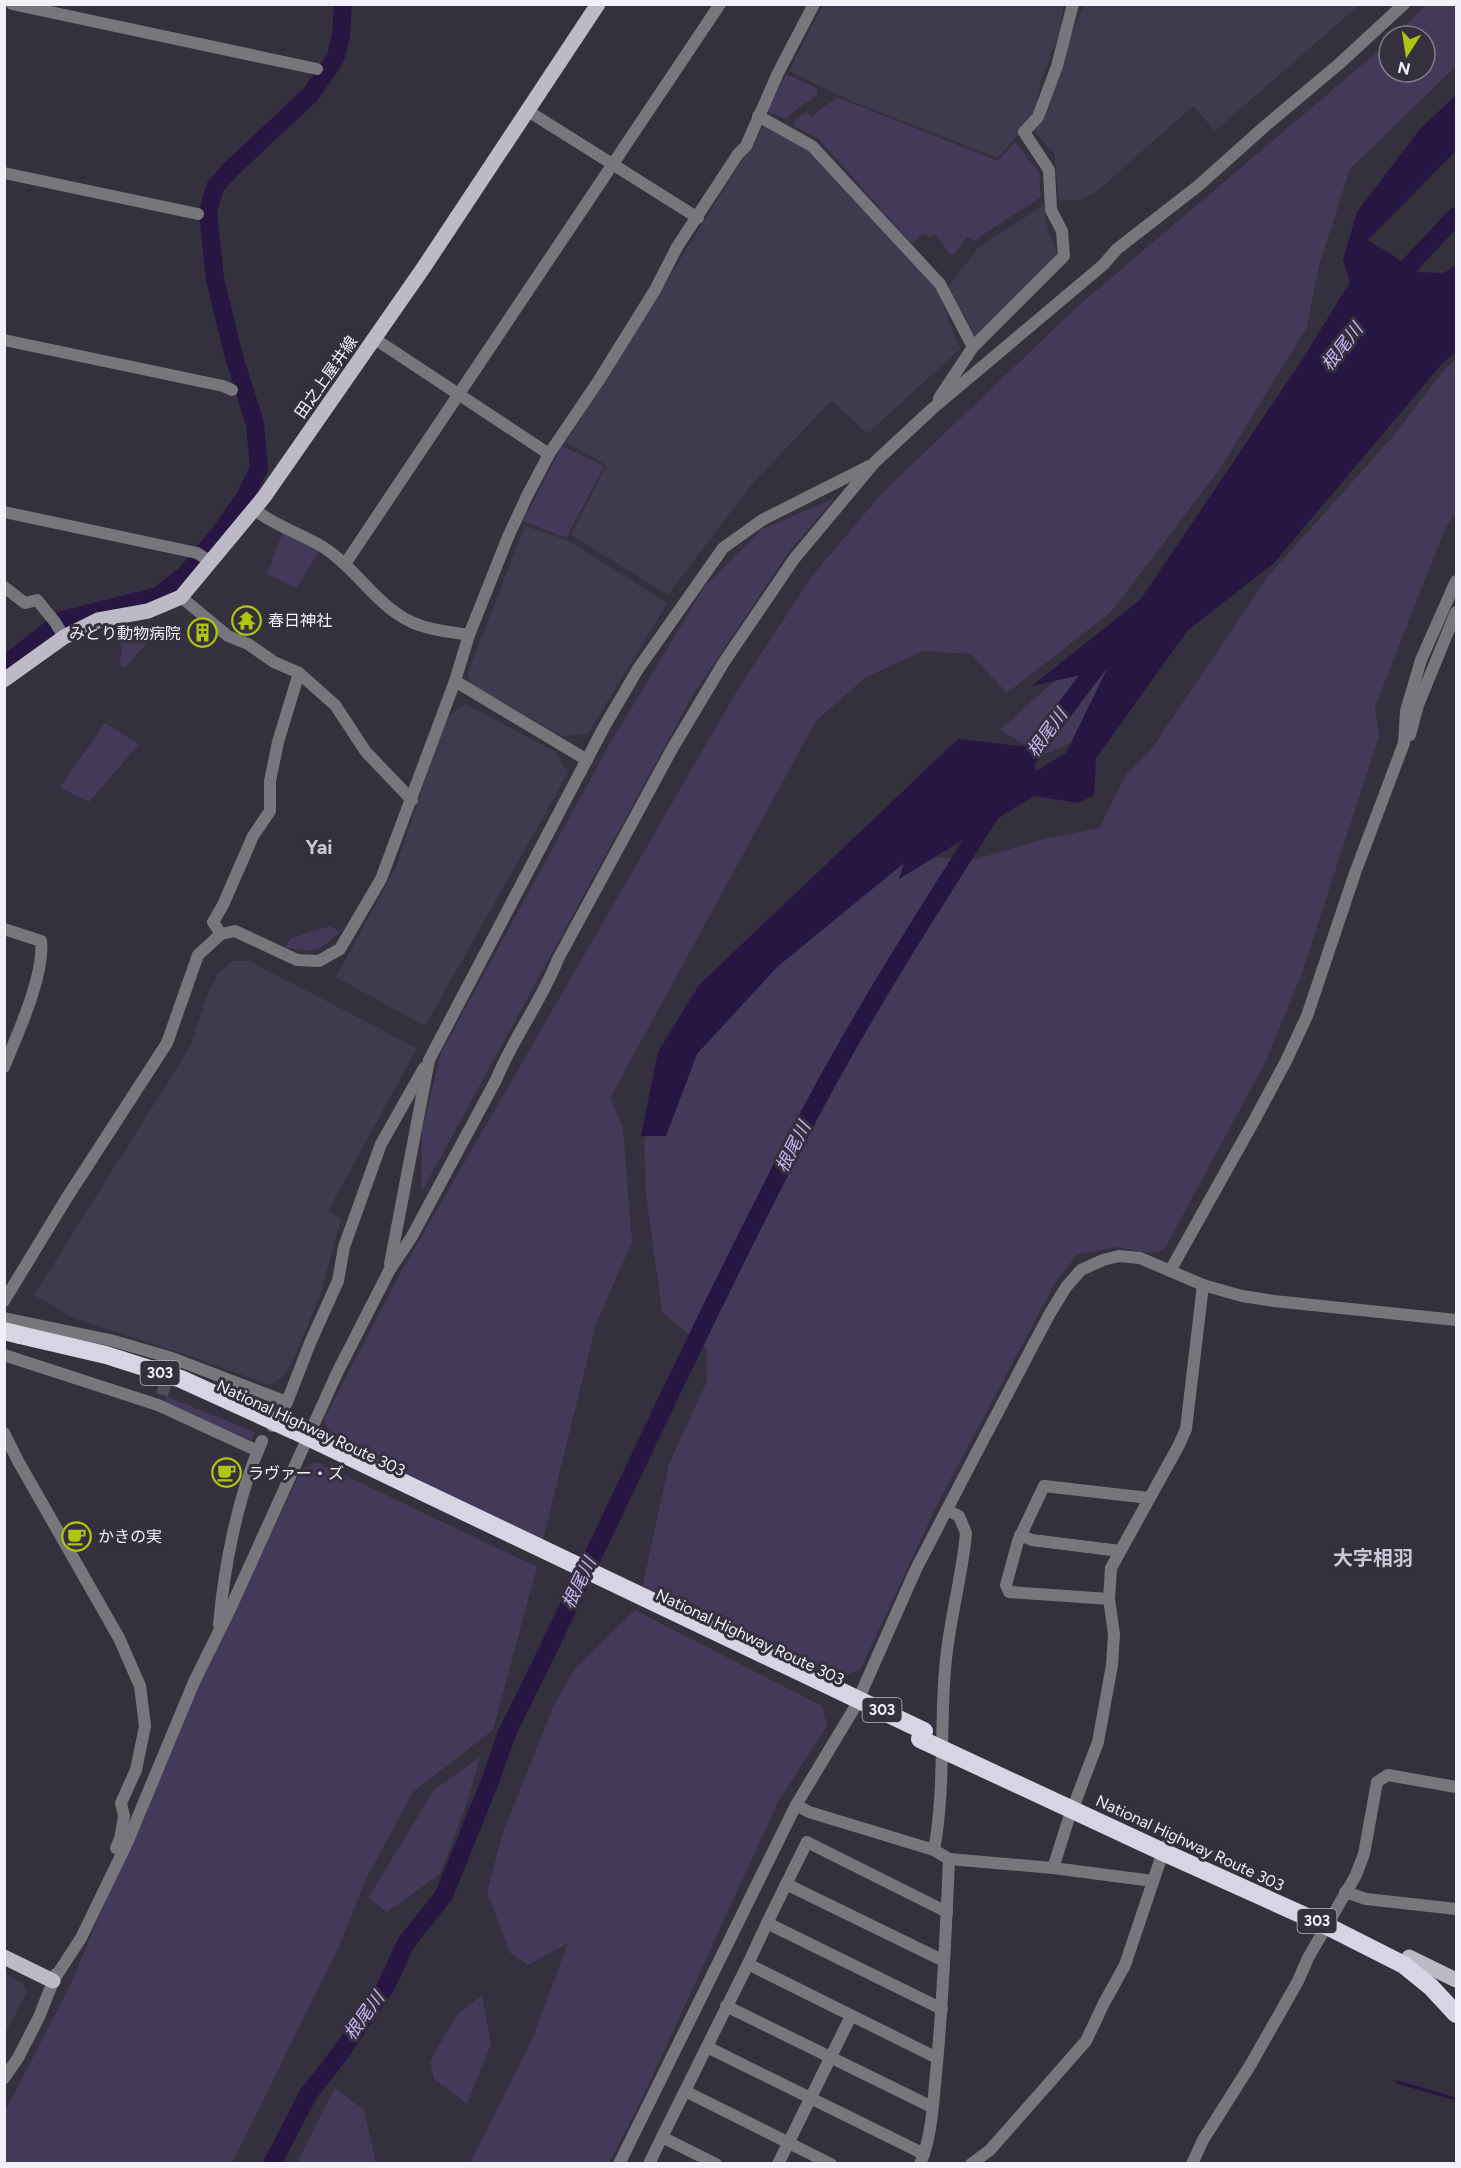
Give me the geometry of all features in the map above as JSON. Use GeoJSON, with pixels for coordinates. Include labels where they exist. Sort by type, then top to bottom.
{"type":"FeatureCollection","features":[{"type":"Feature","properties":{"kind":"highway","name":"National Highway Route 303"},"geometry":{"type":"LineString","coordinates":[[10,1341],[106,1355],[181,1379],[306,1441],[1164,1849],[1409,1957],[1437,1980],[1456,2003]]}},
{"type":"Feature","properties":{"kind":"highway","name":"National Highway Route 303"},"geometry":{"type":"LineString","coordinates":[[1329,1922],[1404,1965],[1431,1987],[1456,2014]]}},
{"type":"Feature","properties":{"kind":"main road","name":"田之上屋井線"},"geometry":{"type":"LineString","coordinates":[[4,680],[60,630],[156,608],[181,597],[255,510],[375,339],[598,4]]}},
{"type":"Feature","properties":{"kind":"main road"},"geometry":{"type":"LineString","coordinates":[[4,1957],[53,1981]]}},
{"type":"Feature","properties":{"kind":"main road"},"geometry":{"type":"LineString","coordinates":[[1409,1957],[1456,1980]]}},
{"type":"Feature","properties":{"kind":"street"},"geometry":{"type":"LineString","coordinates":[[12,4],[317,69]]}},
{"type":"Feature","properties":{"kind":"street"},"geometry":{"type":"LineString","coordinates":[[345,564],[720,4]]}},
{"type":"Feature","properties":{"kind":"street"},"geometry":{"type":"LineString","coordinates":[[4,1301],[166,1043],[198,955],[221,934],[235,931],[297,960],[320,961],[340,949],[381,879],[455,681],[469,635],[508,537],[549,454],[599,380],[655,290],[677,247],[738,154],[746,146],[758,116],[814,4]]}},
{"type":"Feature","properties":{"kind":"street"},"geometry":{"type":"LineString","coordinates":[[932,409],[973,347],[1064,256],[1062,231],[1051,210],[1049,170],[1024,132],[1038,117],[1057,66],[1072,4]]}},
{"type":"Feature","properties":{"kind":"street"},"geometry":{"type":"LineString","coordinates":[[53,1981],[81,1938],[127,1843],[194,1682],[388,1271],[411,1238],[672,749],[724,662],[794,559],[875,462],[932,409],[1103,265],[1118,249],[1198,186],[1339,64],[1404,4]]}},
{"type":"Feature","properties":{"kind":"street"},"geometry":{"type":"LineString","coordinates":[[528,111],[698,218]]}},
{"type":"Feature","properties":{"kind":"street"},"geometry":{"type":"LineString","coordinates":[[758,116],[812,146],[940,284],[973,347]]}},
{"type":"Feature","properties":{"kind":"street"},"geometry":{"type":"LineString","coordinates":[[4,173],[198,214]]}},
{"type":"Feature","properties":{"kind":"street"},"geometry":{"type":"LineString","coordinates":[[375,339],[549,454]]}},
{"type":"Feature","properties":{"kind":"street"},"geometry":{"type":"LineString","coordinates":[[4,340],[224,386],[232,390]]}},
{"type":"Feature","properties":{"kind":"street"},"geometry":{"type":"LineString","coordinates":[[270,1429],[287,1402],[338,1281],[344,1247],[381,1144],[638,669],[723,548],[762,520],[875,462]]}},
{"type":"Feature","properties":{"kind":"street"},"geometry":{"type":"LineString","coordinates":[[255,510],[324,548],[345,564],[393,610],[419,625],[469,635]]}},
{"type":"Feature","properties":{"kind":"street"},"geometry":{"type":"LineString","coordinates":[[4,512],[197,553],[211,562]]}},
{"type":"Feature","properties":{"kind":"street"},"geometry":{"type":"LineString","coordinates":[[1170,1270],[1275,1080],[1307,1016],[1352,883],[1404,743],[1411,691],[1421,660],[1456,581]]}},
{"type":"Feature","properties":{"kind":"street"},"geometry":{"type":"LineString","coordinates":[[4,587],[25,603],[37,600],[60,630]]}},
{"type":"Feature","properties":{"kind":"street"},"geometry":{"type":"LineString","coordinates":[[181,597],[228,636],[248,644],[274,662],[299,674],[336,705],[366,752],[412,800]]}},
{"type":"Feature","properties":{"kind":"street"},"geometry":{"type":"LineString","coordinates":[[1404,743],[1409,738],[1418,705],[1456,612]]}},
{"type":"Feature","properties":{"kind":"street"},"geometry":{"type":"LineString","coordinates":[[1440,650],[1448,647],[1456,631]]}},
{"type":"Feature","properties":{"kind":"street"},"geometry":{"type":"LineString","coordinates":[[221,934],[213,922],[223,905],[253,836],[270,811],[270,781],[278,742],[299,674]]}},
{"type":"Feature","properties":{"kind":"street"},"geometry":{"type":"LineString","coordinates":[[455,681],[587,760]]}},
{"type":"Feature","properties":{"kind":"street"},"geometry":{"type":"LineString","coordinates":[[4,929],[41,941],[42,952],[26,1011],[4,1067]]}},
{"type":"Feature","properties":{"kind":"street"},"geometry":{"type":"LineString","coordinates":[[388,1271],[429,1059]]}},
{"type":"Feature","properties":{"kind":"street"},"geometry":{"type":"LineString","coordinates":[[619,2163],[796,1805],[857,1703],[916,1569],[1049,1315],[1066,1287],[1081,1270],[1102,1260],[1119,1256],[1140,1258],[1203,1285],[1242,1296],[1456,1320]]}},
{"type":"Feature","properties":{"kind":"street"},"geometry":{"type":"LineString","coordinates":[[1053,1868],[1098,1742],[1112,1665],[1114,1634],[1109,1599],[1111,1568],[1186,1429],[1203,1285]]}},
{"type":"Feature","properties":{"kind":"street"},"geometry":{"type":"LineString","coordinates":[[4,1318],[110,1340],[287,1402]]}},
{"type":"Feature","properties":{"kind":"street"},"geometry":{"type":"LineString","coordinates":[[10,1341],[160,1400],[260,1446],[237,1517],[222,1590],[219,1632]]}},
{"type":"Feature","properties":{"kind":"street"},"geometry":{"type":"LineString","coordinates":[[4,1433],[119,1638],[140,1686],[145,1726],[136,1770],[121,1803],[124,1816],[120,1839],[53,1981],[39,2017],[18,2058],[4,2079]]}},
{"type":"Feature","properties":{"kind":"street"},"geometry":{"type":"LineString","coordinates":[[1109,1599],[1008,1592],[1006,1585],[1020,1535],[1044,1486],[1149,1497]]}},
{"type":"Feature","properties":{"kind":"street"},"geometry":{"type":"LineString","coordinates":[[934,1850],[942,1760],[945,1669],[966,1533],[959,1516],[947,1510]]}},
{"type":"Feature","properties":{"kind":"street"},"geometry":{"type":"LineString","coordinates":[[1020,1535],[1032,1540],[1120,1551]]}},
{"type":"Feature","properties":{"kind":"street"},"geometry":{"type":"LineString","coordinates":[[1192,2163],[1203,2140],[1251,2064],[1356,1875],[1364,1854],[1377,1782],[1388,1775],[1456,1787]]}},
{"type":"Feature","properties":{"kind":"street"},"geometry":{"type":"LineString","coordinates":[[796,1805],[809,1812],[892,1835],[934,1850],[949,1859],[1053,1868],[1153,1881]]}},
{"type":"Feature","properties":{"kind":"street"},"geometry":{"type":"LineString","coordinates":[[649,2163],[807,1842],[947,1912]]}},
{"type":"Feature","properties":{"kind":"street"},"geometry":{"type":"LineString","coordinates":[[971,2163],[990,2150],[1086,2041],[1125,1965],[1164,1849]]}},
{"type":"Feature","properties":{"kind":"street"},"geometry":{"type":"LineString","coordinates":[[707,2047],[810,2097],[922,2159],[932,2108],[938,2058],[949,1859]]}},
{"type":"Feature","properties":{"kind":"street"},"geometry":{"type":"LineString","coordinates":[[786,1884],[944,1961]]}},
{"type":"Feature","properties":{"kind":"street"},"geometry":{"type":"LineString","coordinates":[[1345,1892],[1366,1899],[1456,1909]]}},
{"type":"Feature","properties":{"kind":"street"},"geometry":{"type":"LineString","coordinates":[[767,1923],[942,2009]]}},
{"type":"Feature","properties":{"kind":"street"},"geometry":{"type":"LineString","coordinates":[[748,1964],[938,2058]]}},
{"type":"Feature","properties":{"kind":"street"},"geometry":{"type":"LineString","coordinates":[[726,2006],[932,2108]]}},
{"type":"Feature","properties":{"kind":"street"},"geometry":{"type":"LineString","coordinates":[[778,2163],[852,2016]]}},
{"type":"Feature","properties":{"kind":"street"},"geometry":{"type":"LineString","coordinates":[[4,2070],[18,2058]]}},
{"type":"Feature","properties":{"kind":"street"},"geometry":{"type":"LineString","coordinates":[[685,2091],[831,2163]]}},
{"type":"Feature","properties":{"kind":"street"},"geometry":{"type":"LineString","coordinates":[[662,2137],[716,2163]]}},
{"type":"Feature","properties":{"kind":"shaded area"},"geometry":{"type":"Polygon","coordinates":[[[823,5],[1064,5],[1059,34],[1041,80],[1034,116],[998,158],[851,101],[789,71],[823,5]]]}},
{"type":"Feature","properties":{"kind":"shaded area"},"geometry":{"type":"Polygon","coordinates":[[[1084,5],[1359,5],[1215,131],[1193,106],[1094,194],[1079,200],[1059,201],[1054,153],[1034,132],[1045,116],[1053,77],[1084,5]]]}},
{"type":"Feature","properties":{"kind":"shaded area"},"geometry":{"type":"Polygon","coordinates":[[[1426,5],[1456,5],[1456,66],[1350,169],[1319,266],[1307,327],[1221,467],[1111,612],[1007,693],[970,654],[923,651],[865,678],[816,721],[610,1098],[623,1128],[632,1242],[596,1324],[543,1540],[331,1437],[324,1419],[401,1272],[738,689],[812,576],[883,492],[1078,306],[1377,52],[1377,84],[1437,84],[1437,24],[1407,24],[1426,5]]]}},
{"type":"Feature","properties":{"kind":"shaded area"},"geometry":{"type":"Polygon","coordinates":[[[786,74],[818,89],[816,96],[790,114],[787,120],[767,111],[786,74]]]}},
{"type":"Feature","properties":{"kind":"shaded area"},"geometry":{"type":"Polygon","coordinates":[[[837,97],[998,161],[1015,142],[1039,172],[1041,197],[974,241],[967,237],[952,256],[935,234],[929,238],[924,233],[912,244],[818,138],[793,126],[795,120],[807,111],[811,117],[837,97]]]}},
{"type":"Feature","properties":{"kind":"shaded area"},"geometry":{"type":"Polygon","coordinates":[[[764,125],[810,151],[937,289],[960,349],[867,434],[832,400],[751,485],[668,595],[571,535],[606,465],[566,442],[764,125]]]}},
{"type":"Feature","properties":{"kind":"shaded area"},"geometry":{"type":"Polygon","coordinates":[[[1044,205],[1048,230],[1058,255],[977,339],[948,287],[978,248],[1044,205]]]}},
{"type":"Feature","properties":{"kind":"shaded area"},"geometry":{"type":"Polygon","coordinates":[[[1456,359],[1456,512],[1445,529],[1375,707],[1379,736],[1302,973],[1266,1061],[1164,1250],[1149,1253],[1117,1247],[1077,1255],[1055,1283],[937,1505],[860,1670],[838,1678],[642,1588],[669,1464],[707,1381],[707,1349],[662,1312],[646,1194],[644,1141],[700,1030],[885,856],[977,859],[1043,839],[1099,828],[1126,775],[1150,751],[1269,575],[1389,441],[1446,368],[1456,359]]]}},
{"type":"Feature","properties":{"kind":"shaded area"},"geometry":{"type":"Polygon","coordinates":[[[562,446],[604,466],[566,538],[523,521],[562,446]]]}},
{"type":"Feature","properties":{"kind":"shaded area"},"geometry":{"type":"Polygon","coordinates":[[[835,498],[788,553],[693,695],[421,1193],[422,1130],[441,1053],[609,745],[705,586],[762,529],[835,498]]]}},
{"type":"Feature","properties":{"kind":"shaded area"},"geometry":{"type":"Polygon","coordinates":[[[525,526],[567,540],[667,603],[588,734],[562,736],[470,684],[468,672],[525,526]]]}},
{"type":"Feature","properties":{"kind":"shaded area"},"geometry":{"type":"Polygon","coordinates":[[[284,529],[320,549],[297,588],[267,574],[284,529]]]}},
{"type":"Feature","properties":{"kind":"shaded area"},"geometry":{"type":"Polygon","coordinates":[[[1188,600],[1113,724],[1043,755],[1000,730],[1096,643],[1188,600]]]}},
{"type":"Feature","properties":{"kind":"shaded area"},"geometry":{"type":"Polygon","coordinates":[[[143,623],[152,637],[124,669],[120,664],[122,648],[119,631],[143,623]]]}},
{"type":"Feature","properties":{"kind":"shaded area"},"geometry":{"type":"Polygon","coordinates":[[[466,704],[556,752],[568,773],[425,1026],[336,977],[395,869],[446,718],[466,704]]]}},
{"type":"Feature","properties":{"kind":"shaded area"},"geometry":{"type":"Polygon","coordinates":[[[105,723],[139,744],[89,802],[60,787],[105,723]]]}},
{"type":"Feature","properties":{"kind":"shaded area"},"geometry":{"type":"Polygon","coordinates":[[[330,926],[340,932],[320,948],[309,951],[284,947],[291,938],[330,926]]]}},
{"type":"Feature","properties":{"kind":"shaded area"},"geometry":{"type":"Polygon","coordinates":[[[232,961],[249,961],[417,1048],[328,1211],[341,1219],[320,1296],[291,1365],[283,1377],[270,1385],[73,1318],[34,1295],[190,1047],[208,993],[219,973],[232,961]]]}},
{"type":"Feature","properties":{"kind":"shaded area"},"geometry":{"type":"Polygon","coordinates":[[[166,1396],[255,1432],[251,1440],[164,1403],[166,1396]]]}},
{"type":"Feature","properties":{"kind":"shaded area"},"geometry":{"type":"Polygon","coordinates":[[[317,1462],[537,1567],[493,1730],[413,1792],[366,1879],[339,1947],[232,2163],[5,2163],[4,2113],[69,1988],[191,1698],[302,1469],[317,1462]]]}},
{"type":"Feature","properties":{"kind":"shaded area"},"geometry":{"type":"Polygon","coordinates":[[[635,1610],[822,1706],[827,1726],[778,1802],[643,2097],[609,2163],[470,2163],[532,2040],[568,1943],[528,1965],[510,1953],[487,1892],[503,1832],[553,1707],[575,1668],[635,1610]]]}},
{"type":"Feature","properties":{"kind":"shaded area"},"geometry":{"type":"Polygon","coordinates":[[[480,1757],[467,1803],[440,1874],[387,1912],[368,1898],[434,1790],[480,1757]]]}},
{"type":"Feature","properties":{"kind":"shaded area"},"geometry":{"type":"Polygon","coordinates":[[[5,1973],[23,1983],[27,1991],[5,2034],[5,1973]]]}},
{"type":"Feature","properties":{"kind":"shaded area"},"geometry":{"type":"Polygon","coordinates":[[[482,1995],[491,2044],[467,2104],[434,2079],[430,2061],[456,2016],[482,1995]]]}},
{"type":"Feature","properties":{"kind":"shaded area"},"geometry":{"type":"Polygon","coordinates":[[[335,2088],[364,2110],[376,2163],[297,2163],[335,2088]]]}},
{"type":"Feature","properties":{"kind":"water"},"geometry":{"type":"Polygon","coordinates":[[[1456,95],[1456,151],[1368,240],[1419,272],[1444,273],[1456,265],[1456,352],[1441,365],[1274,563],[1188,630],[1096,758],[1094,795],[1079,803],[1034,796],[899,879],[904,863],[777,967],[697,1054],[666,1136],[641,1136],[658,1052],[699,985],[958,739],[1029,747],[1036,771],[1066,753],[1107,669],[1032,686],[1141,599],[1302,360],[1350,282],[1343,260],[1357,212],[1420,129],[1456,95]]]}},
{"type":"Feature","properties":{"kind":"waterway"},"geometry":{"type":"LineString","coordinates":[[4,666],[62,620],[158,596],[186,574],[220,533],[245,497],[259,468],[255,424],[233,353],[215,279],[208,212],[215,187],[310,95],[331,65],[336,56],[341,35],[343,4]]}},
{"type":"Feature","properties":{"kind":"waterway","name":"根尾川"},"geometry":{"type":"LineString","coordinates":[[1393,283],[1456,216]]}},
{"type":"Feature","properties":{"kind":"waterway","name":"根尾川"},"geometry":{"type":"LineString","coordinates":[[1017,773],[1107,653]]}},
{"type":"Feature","properties":{"kind":"waterway","name":"根尾川"},"geometry":{"type":"LineString","coordinates":[[272,2164],[309,2093],[339,2055],[386,1986],[406,1943],[444,1895],[507,1733],[772,1187],[855,1033],[994,808]]}},
{"type":"Feature","properties":{"kind":"waterway"},"geometry":{"type":"LineString","coordinates":[[1397,2082],[1456,2099]]}},
{"type":"Feature","properties":{"kind":"tunnel"},"geometry":{"type":"LineString","coordinates":[[162,1395],[169,1370]]}},
{"type":"Feature","properties":{"kind":"place","name":"春日神社"},"geometry":{"type":"Point","coordinates":[247,620]}},
{"type":"Feature","properties":{"kind":"place","name":"みどり動物病院"},"geometry":{"type":"Point","coordinates":[202,633]}},
{"type":"Feature","properties":{"kind":"place","name":"ラヴァー・ズ"},"geometry":{"type":"Point","coordinates":[227,1473]}},
{"type":"Feature","properties":{"kind":"place","name":"かきの実"},"geometry":{"type":"Point","coordinates":[77,1536]}},
{"type":"Feature","properties":{"kind":"district","name":"Yai"},"geometry":{"type":"Point","coordinates":[319,847]}},
{"type":"Feature","properties":{"kind":"district","name":"大字相羽"},"geometry":{"type":"Point","coordinates":[1373,1558]}}]}
